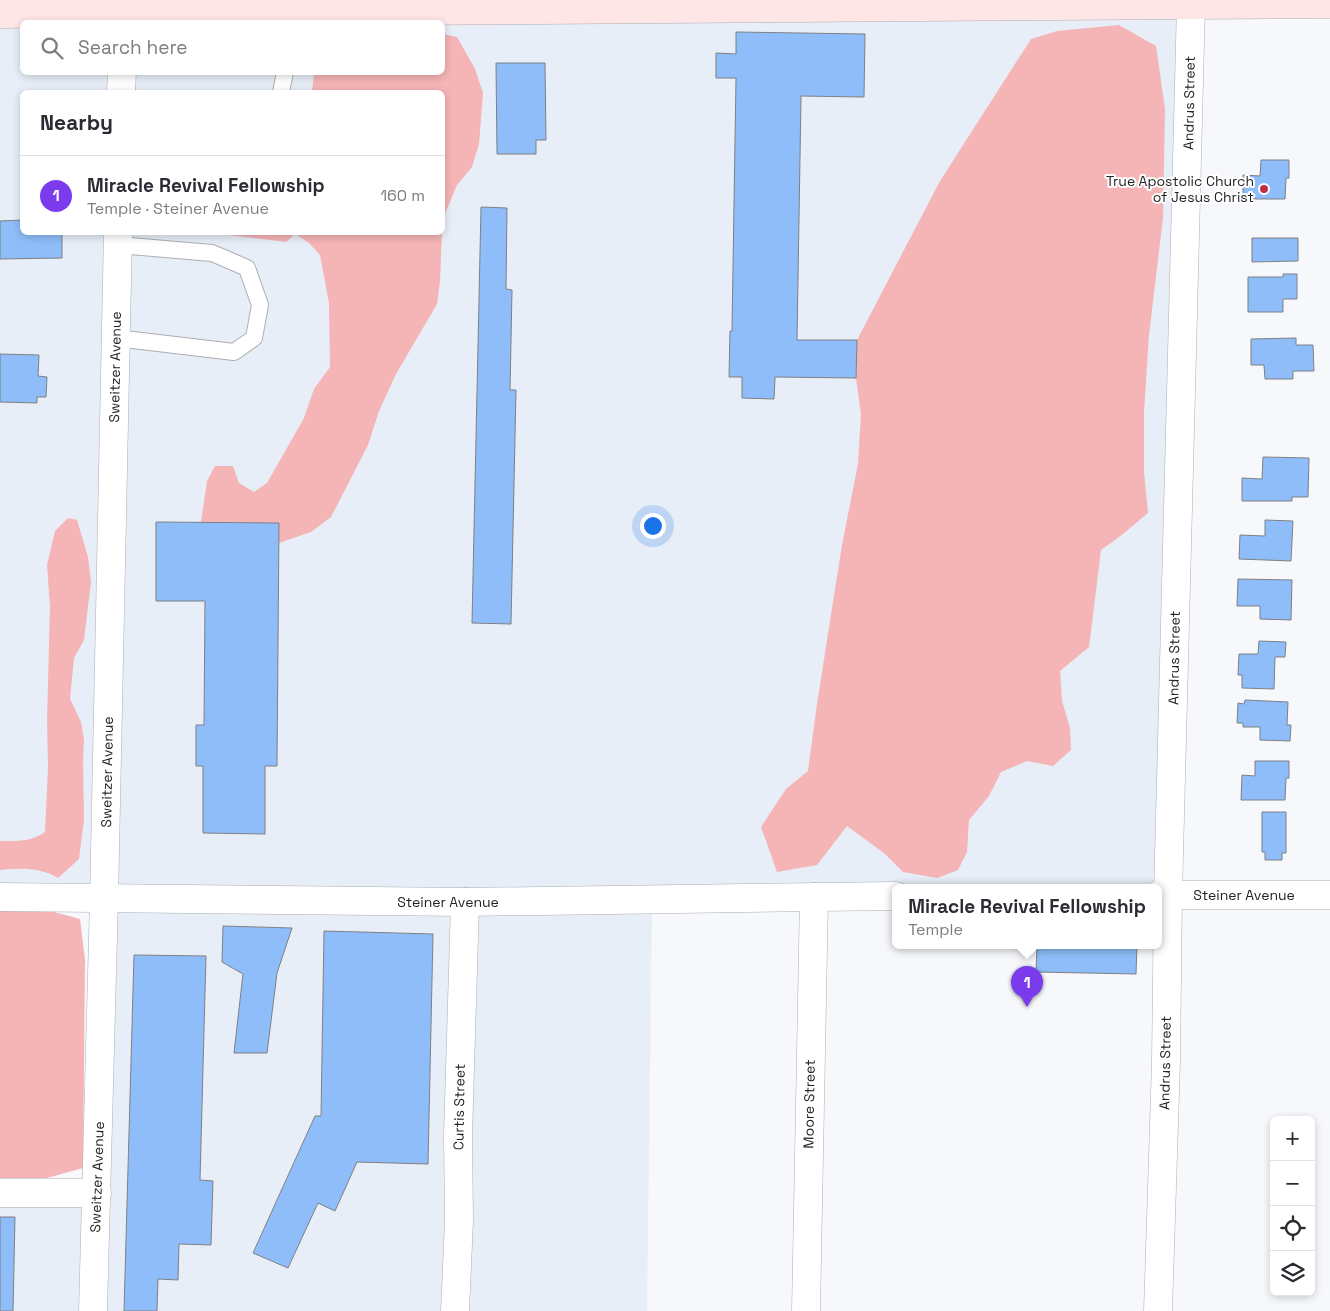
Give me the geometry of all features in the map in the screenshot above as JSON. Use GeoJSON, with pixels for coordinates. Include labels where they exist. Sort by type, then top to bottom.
{"type":"FeatureCollection","features":[{"type":"Feature","properties":{"kind":"street"},"geometry":{"type":"LineString","coordinates":[[0,14],[123,12],[297,17],[886,4],[1330,4]]}},
{"type":"Feature","properties":{"kind":"street","name":"Andrus Street"},"geometry":{"type":"LineString","coordinates":[[1158,1311],[1166,1062],[1163,895],[1191,5]]}},
{"type":"Feature","properties":{"kind":"street"},"geometry":{"type":"LineString","coordinates":[[122,75],[122,90]]}},
{"type":"Feature","properties":{"kind":"street","name":"Sweitzer Avenue"},"geometry":{"type":"LineString","coordinates":[[93,1311],[118,239]]}},
{"type":"Feature","properties":{"kind":"street","name":"Steiner Avenue"},"geometry":{"type":"LineString","coordinates":[[1163,895],[1330,895]]}},
{"type":"Feature","properties":{"kind":"street","name":"Moore Street"},"geometry":{"type":"LineString","coordinates":[[806,1311],[814,896]]}},
{"type":"Feature","properties":{"kind":"street","name":"Steiner Avenue"},"geometry":{"type":"LineString","coordinates":[[0,897],[465,902],[892,896]]}},
{"type":"Feature","properties":{"kind":"street","name":"Curtis Street"},"geometry":{"type":"LineString","coordinates":[[455,1311],[459,1221],[458,1136],[465,902]]}},
{"type":"Feature","properties":{"kind":"street"},"geometry":{"type":"LineString","coordinates":[[0,1194],[96,1193]]}},
{"type":"Feature","properties":{"kind":"lane"},"geometry":{"type":"LineString","coordinates":[[281,90],[284,75]]}},
{"type":"Feature","properties":{"kind":"lane"},"geometry":{"type":"LineString","coordinates":[[116,338],[234,352],[254,338],[260,305],[247,268],[212,253],[118,239]]}},
{"type":"Feature","properties":{"kind":"shaded area"},"geometry":{"type":"Polygon","coordinates":[[[0,0],[1330,0],[1191,5],[1158,884],[892,884],[892,888],[652,899],[647,1311],[0,1311],[0,1193],[96,1193],[104,899],[0,897],[0,0]]]}},
{"type":"Feature","properties":{"kind":"shaded area"},"geometry":{"type":"Polygon","coordinates":[[[1119,25],[1156,46],[1165,109],[1163,218],[1149,335],[1144,412],[1144,472],[1148,513],[1101,550],[1089,647],[1060,671],[1062,701],[1070,728],[1071,750],[1053,766],[1027,761],[1001,772],[989,796],[969,820],[967,852],[958,870],[937,878],[903,872],[884,853],[847,826],[817,865],[777,872],[761,827],[786,789],[808,771],[842,545],[858,464],[861,414],[856,378],[857,340],[940,181],[1031,39],[1057,31],[1119,25]]]}},
{"type":"Feature","properties":{"kind":"shaded area"},"geometry":{"type":"Polygon","coordinates":[[[445,34],[457,37],[475,69],[483,93],[479,144],[472,167],[457,185],[445,214],[445,90],[312,90],[314,75],[445,75],[445,34]]]}},
{"type":"Feature","properties":{"kind":"shaded area"},"geometry":{"type":"Polygon","coordinates":[[[229,235],[294,235],[286,242],[229,235]]]}},
{"type":"Feature","properties":{"kind":"shaded area"},"geometry":{"type":"Polygon","coordinates":[[[297,235],[442,235],[440,281],[437,304],[396,374],[379,411],[368,445],[331,517],[311,532],[279,543],[279,523],[201,522],[207,481],[215,466],[233,466],[239,483],[254,492],[267,483],[304,418],[314,389],[330,367],[329,303],[320,255],[309,243],[297,235]]]}},
{"type":"Feature","properties":{"kind":"shaded area"},"geometry":{"type":"Polygon","coordinates":[[[68,518],[77,520],[88,557],[91,582],[84,640],[74,658],[70,699],[81,722],[84,740],[84,820],[79,859],[58,878],[37,870],[0,870],[0,841],[29,839],[45,832],[48,768],[47,719],[50,607],[47,565],[55,531],[68,518]]]}},
{"type":"Feature","properties":{"kind":"shaded area"},"geometry":{"type":"Polygon","coordinates":[[[0,909],[47,910],[80,919],[85,960],[83,1168],[47,1178],[0,1178],[0,909]]]}},
{"type":"Feature","properties":{"kind":"building"},"geometry":{"type":"Polygon","coordinates":[[[736,32],[865,34],[864,97],[801,96],[797,340],[857,340],[856,378],[775,377],[774,399],[742,398],[742,377],[729,377],[730,331],[732,331],[736,78],[716,78],[716,53],[736,54],[736,32]]]}},
{"type":"Feature","properties":{"kind":"building"},"geometry":{"type":"Polygon","coordinates":[[[496,63],[545,63],[546,140],[536,140],[536,154],[497,154],[496,63]]]}},
{"type":"Feature","properties":{"kind":"building","name":"True Apostolic Church of Jesus Christ"},"geometry":{"type":"Polygon","coordinates":[[[1261,160],[1289,160],[1289,178],[1286,178],[1285,199],[1243,199],[1243,175],[1260,176],[1261,160]]]}},
{"type":"Feature","properties":{"kind":"building"},"geometry":{"type":"Polygon","coordinates":[[[481,207],[507,208],[506,289],[512,290],[510,390],[516,390],[511,624],[472,623],[481,207]]]}},
{"type":"Feature","properties":{"kind":"building"},"geometry":{"type":"Polygon","coordinates":[[[20,220],[20,235],[62,235],[62,258],[0,259],[0,221],[20,220]]]}},
{"type":"Feature","properties":{"kind":"building"},"geometry":{"type":"Polygon","coordinates":[[[1252,238],[1298,238],[1298,261],[1252,262],[1252,238]]]}},
{"type":"Feature","properties":{"kind":"building"},"geometry":{"type":"Polygon","coordinates":[[[1283,274],[1297,274],[1297,299],[1283,299],[1283,312],[1248,312],[1248,277],[1283,277],[1283,274]]]}},
{"type":"Feature","properties":{"kind":"building"},"geometry":{"type":"Polygon","coordinates":[[[1296,338],[1296,345],[1313,345],[1314,371],[1293,371],[1293,379],[1265,379],[1264,365],[1251,365],[1251,339],[1296,338]]]}},
{"type":"Feature","properties":{"kind":"building"},"geometry":{"type":"Polygon","coordinates":[[[0,354],[39,355],[38,376],[47,377],[46,397],[37,397],[37,403],[0,402],[0,354]]]}},
{"type":"Feature","properties":{"kind":"building"},"geometry":{"type":"Polygon","coordinates":[[[1263,457],[1309,458],[1308,497],[1292,497],[1292,501],[1242,501],[1242,478],[1262,479],[1263,457]]]}},
{"type":"Feature","properties":{"kind":"building"},"geometry":{"type":"Polygon","coordinates":[[[1265,520],[1293,521],[1291,561],[1239,559],[1240,535],[1265,536],[1265,520]]]}},
{"type":"Feature","properties":{"kind":"building"},"geometry":{"type":"Polygon","coordinates":[[[156,522],[279,523],[277,766],[265,766],[265,834],[203,833],[203,766],[196,766],[196,725],[204,725],[205,601],[156,601],[156,522]]]}},
{"type":"Feature","properties":{"kind":"building"},"geometry":{"type":"Polygon","coordinates":[[[1238,579],[1292,580],[1291,620],[1260,619],[1260,606],[1237,606],[1238,579]]]}},
{"type":"Feature","properties":{"kind":"building"},"geometry":{"type":"Polygon","coordinates":[[[1259,641],[1286,642],[1285,657],[1275,657],[1274,689],[1242,688],[1242,675],[1238,675],[1239,654],[1258,654],[1259,641]]]}},
{"type":"Feature","properties":{"kind":"building"},"geometry":{"type":"Polygon","coordinates":[[[1245,700],[1288,702],[1287,725],[1291,725],[1290,741],[1260,740],[1260,727],[1243,727],[1243,723],[1237,723],[1238,703],[1244,704],[1245,700]]]}},
{"type":"Feature","properties":{"kind":"building"},"geometry":{"type":"Polygon","coordinates":[[[1255,761],[1289,761],[1289,778],[1286,778],[1285,800],[1241,800],[1242,775],[1255,776],[1255,761]]]}},
{"type":"Feature","properties":{"kind":"building"},"geometry":{"type":"Polygon","coordinates":[[[1262,812],[1286,812],[1286,853],[1282,853],[1282,860],[1265,860],[1265,852],[1262,852],[1262,812]]]}},
{"type":"Feature","properties":{"kind":"building"},"geometry":{"type":"Polygon","coordinates":[[[223,926],[292,928],[277,973],[267,1053],[234,1053],[243,974],[222,962],[223,926]]]}},
{"type":"Feature","properties":{"kind":"building"},"geometry":{"type":"Polygon","coordinates":[[[324,931],[433,934],[428,1164],[357,1162],[335,1211],[318,1203],[288,1268],[253,1253],[315,1116],[321,1116],[324,931]]]}},
{"type":"Feature","properties":{"kind":"building"},"geometry":{"type":"Polygon","coordinates":[[[1037,949],[1137,949],[1136,974],[1036,972],[1037,949]]]}},
{"type":"Feature","properties":{"kind":"building"},"geometry":{"type":"Polygon","coordinates":[[[134,955],[206,956],[200,1180],[213,1181],[211,1245],[179,1244],[178,1280],[158,1279],[157,1311],[124,1311],[134,955]]]}},
{"type":"Feature","properties":{"kind":"building"},"geometry":{"type":"Polygon","coordinates":[[[0,1217],[15,1217],[13,1311],[0,1311],[0,1217]]]}},
{"type":"Feature","properties":{"kind":"place","name":"True Apostolic Church of Jesus Christ"},"geometry":{"type":"Point","coordinates":[1264,189]}},
{"type":"Feature","properties":{"kind":"place","name":"Miracle Revival Fellowship"},"geometry":{"type":"Point","coordinates":[1027,1007]}}]}
